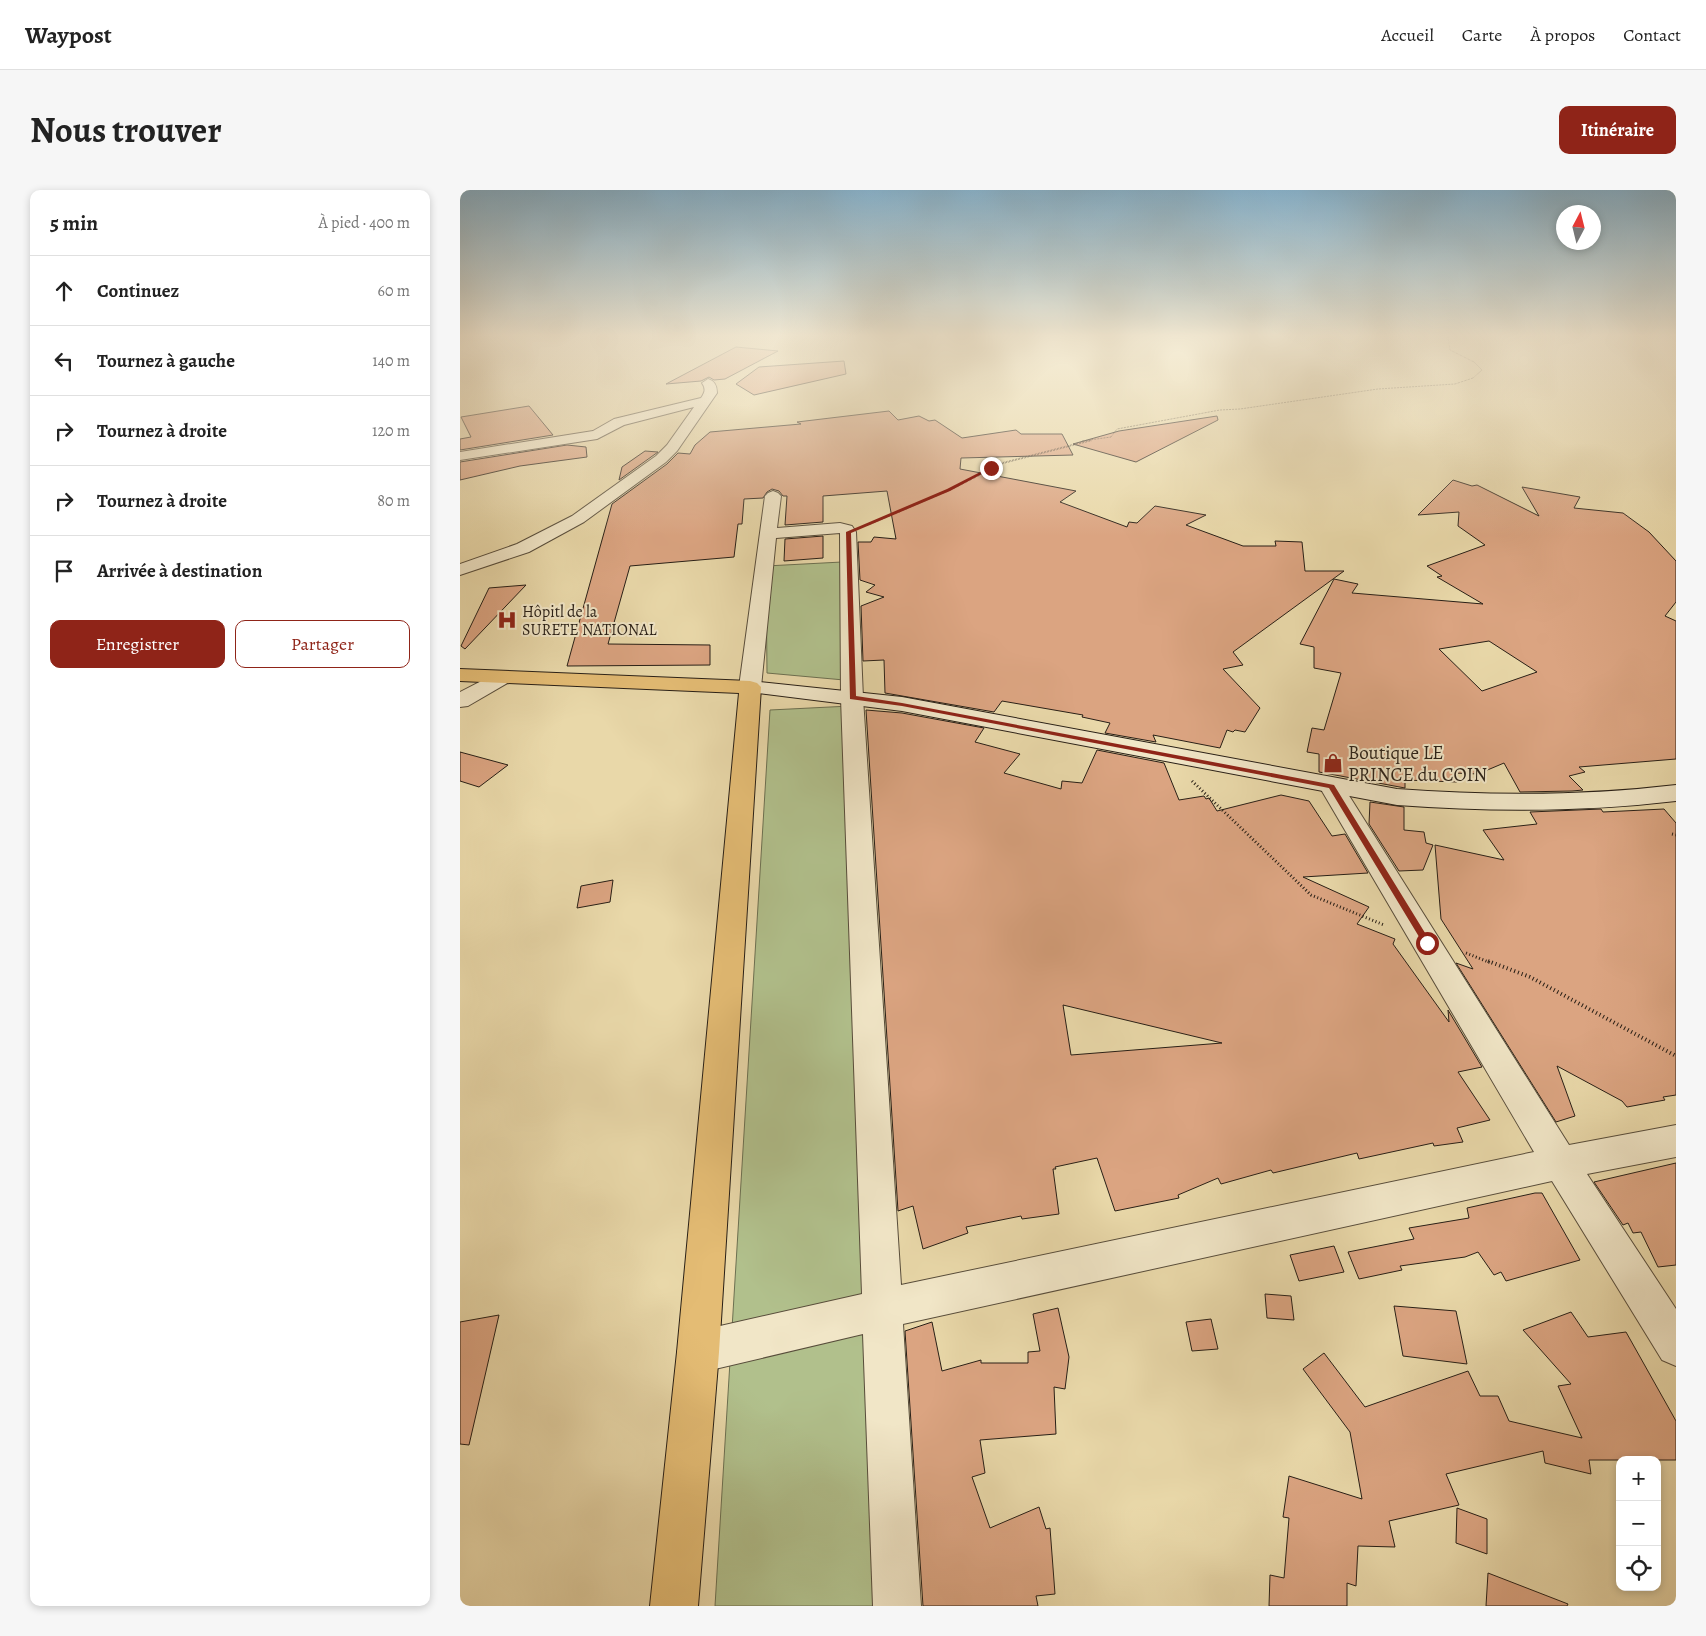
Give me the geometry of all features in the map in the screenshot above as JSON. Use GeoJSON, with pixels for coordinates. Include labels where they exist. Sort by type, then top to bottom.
{"type":"FeatureCollection","features":[{"type":"Feature","properties":{"kind":"main road"},"geometry":{"type":"LineString","coordinates":[[460,675],[750,688],[698,1352],[674,1606]]}},
{"type":"Feature","properties":{"kind":"street"},"geometry":{"type":"LineString","coordinates":[[460,456],[597,435],[619,422],[696,403]]}},
{"type":"Feature","properties":{"kind":"street"},"geometry":{"type":"LineString","coordinates":[[460,570],[523,548],[578,518],[608,498],[661,459],[672,448],[703,403]]}},
{"type":"Feature","properties":{"kind":"street"},"geometry":{"type":"LineString","coordinates":[[773,496],[750,688],[902,704],[1397,797],[1472,803],[1557,804],[1621,800],[1676,793]]}},
{"type":"Feature","properties":{"kind":"street"},"geometry":{"type":"LineString","coordinates":[[768,534],[840,528],[846,529],[848,532],[852,698],[897,1606]]}},
{"type":"Feature","properties":{"kind":"street"},"geometry":{"type":"LineString","coordinates":[[460,701],[504,677]]}},
{"type":"Feature","properties":{"kind":"street"},"geometry":{"type":"LineString","coordinates":[[1331,786],[1560,1163],[1676,1346]]}},
{"type":"Feature","properties":{"kind":"street"},"geometry":{"type":"LineString","coordinates":[[698,1352],[883,1309],[1560,1163],[1676,1141]]}},
{"type":"Feature","properties":{"kind":"path"},"geometry":{"type":"LineString","coordinates":[[848,532],[948,490],[1003,463],[1081,441],[1111,437],[1117,429],[1220,410],[1281,403]]}},
{"type":"Feature","properties":{"kind":"green space"},"geometry":{"type":"Polygon","coordinates":[[[842,562],[844,680],[767,673],[766,566],[842,562]]]}},
{"type":"Feature","properties":{"kind":"green space"},"geometry":{"type":"Polygon","coordinates":[[[850,706],[891,1606],[715,1606],[770,710],[850,706]]]}},
{"type":"Feature","properties":{"kind":"building"},"geometry":{"type":"Polygon","coordinates":[[[529,406],[553,435],[460,450],[460,439],[471,437],[461,417],[529,406]]]}},
{"type":"Feature","properties":{"kind":"building"},"geometry":{"type":"Polygon","coordinates":[[[889,411],[898,420],[919,416],[929,421],[935,420],[962,438],[1016,430],[1021,434],[1062,434],[1073,455],[961,458],[960,469],[1076,491],[1060,502],[1127,527],[1129,522],[1137,523],[1155,506],[1206,515],[1186,525],[1243,546],[1276,546],[1275,541],[1302,542],[1305,571],[1344,571],[1233,652],[1243,665],[1223,669],[1260,708],[1245,732],[1227,730],[1220,748],[1153,735],[1156,742],[1105,733],[1110,723],[1082,717],[1083,715],[1002,701],[994,712],[885,693],[884,660],[863,661],[861,606],[884,597],[866,592],[875,585],[860,580],[858,542],[871,542],[874,537],[896,539],[887,491],[823,496],[823,522],[785,525],[787,496],[783,496],[779,491],[772,489],[763,498],[744,499],[742,524],[738,524],[734,557],[630,566],[608,644],[710,645],[710,665],[567,666],[612,504],[667,464],[678,453],[690,454],[695,445],[710,432],[801,424],[797,422],[889,411]]]}},
{"type":"Feature","properties":{"kind":"building"},"geometry":{"type":"Polygon","coordinates":[[[1217,416],[1218,420],[1136,462],[1073,444],[1119,431],[1217,416]]]}},
{"type":"Feature","properties":{"kind":"building"},"geometry":{"type":"Polygon","coordinates":[[[567,445],[586,447],[587,457],[520,466],[460,480],[460,462],[567,445]]]}},
{"type":"Feature","properties":{"kind":"building"},"geometry":{"type":"Polygon","coordinates":[[[645,451],[658,452],[619,480],[622,467],[645,451]]]}},
{"type":"Feature","properties":{"kind":"building"},"geometry":{"type":"Polygon","coordinates":[[[1453,480],[1472,486],[1477,485],[1539,516],[1522,487],[1580,497],[1574,508],[1623,513],[1649,532],[1676,561],[1676,602],[1665,616],[1676,621],[1676,759],[1579,767],[1585,772],[1569,776],[1583,790],[1572,791],[1520,792],[1504,763],[1478,774],[1454,773],[1457,782],[1405,780],[1405,788],[1319,772],[1319,754],[1307,752],[1312,728],[1324,730],[1341,673],[1314,668],[1314,647],[1300,644],[1334,579],[1358,584],[1352,593],[1483,604],[1437,577],[1442,576],[1427,566],[1485,545],[1458,526],[1459,512],[1418,515],[1453,480]],[[1489,641],[1439,649],[1482,691],[1537,672],[1489,641]]]}},
{"type":"Feature","properties":{"kind":"building"},"geometry":{"type":"Polygon","coordinates":[[[823,536],[823,558],[784,561],[785,539],[823,536]]]}},
{"type":"Feature","properties":{"kind":"building"},"geometry":{"type":"Polygon","coordinates":[[[526,585],[465,649],[461,646],[489,588],[526,585]]]}},
{"type":"Feature","properties":{"kind":"building"},"geometry":{"type":"Polygon","coordinates":[[[866,710],[902,713],[984,728],[975,742],[1020,754],[1004,773],[1061,789],[1062,781],[1082,783],[1097,750],[1164,763],[1179,800],[1204,796],[1206,799],[1209,798],[1217,811],[1281,795],[1309,801],[1332,836],[1345,834],[1368,873],[1303,877],[1369,907],[1357,924],[1395,939],[1393,944],[1449,1022],[1448,1010],[1482,1067],[1458,1072],[1490,1120],[1457,1128],[1463,1142],[1434,1146],[1433,1143],[1359,1159],[1357,1153],[1273,1173],[1271,1170],[1221,1184],[1218,1178],[1178,1195],[1179,1198],[1115,1211],[1097,1158],[1053,1169],[1059,1214],[1022,1219],[1021,1216],[966,1227],[968,1233],[923,1249],[913,1206],[898,1211],[866,710]],[[1063,1005],[1071,1055],[1222,1043],[1063,1005]]]}},
{"type":"Feature","properties":{"kind":"building"},"geometry":{"type":"Polygon","coordinates":[[[460,752],[508,765],[479,787],[460,781],[460,752]]]}},
{"type":"Feature","properties":{"kind":"building"},"geometry":{"type":"Polygon","coordinates":[[[1370,802],[1404,807],[1404,830],[1424,832],[1426,843],[1433,845],[1423,870],[1399,871],[1369,824],[1370,802]]]}},
{"type":"Feature","properties":{"kind":"building"},"geometry":{"type":"Polygon","coordinates":[[[1601,809],[1603,812],[1664,809],[1676,823],[1676,1095],[1663,1097],[1665,1100],[1627,1107],[1622,1101],[1557,1066],[1575,1116],[1556,1122],[1456,963],[1473,969],[1441,919],[1435,845],[1504,860],[1483,830],[1537,824],[1530,812],[1601,809]]]}},
{"type":"Feature","properties":{"kind":"building"},"geometry":{"type":"Polygon","coordinates":[[[613,880],[610,902],[577,908],[581,886],[613,880]]]}},
{"type":"Feature","properties":{"kind":"building"},"geometry":{"type":"Polygon","coordinates":[[[1676,1163],[1676,1265],[1658,1267],[1641,1232],[1633,1233],[1628,1223],[1623,1225],[1594,1182],[1676,1163]]]}},
{"type":"Feature","properties":{"kind":"building"},"geometry":{"type":"Polygon","coordinates":[[[1542,1193],[1580,1260],[1506,1281],[1501,1272],[1494,1275],[1478,1252],[1465,1257],[1400,1266],[1402,1270],[1359,1279],[1348,1252],[1414,1239],[1409,1228],[1469,1218],[1467,1208],[1542,1193]]]}},
{"type":"Feature","properties":{"kind":"building"},"geometry":{"type":"Polygon","coordinates":[[[1334,1246],[1344,1272],[1299,1281],[1290,1255],[1334,1246]]]}},
{"type":"Feature","properties":{"kind":"building"},"geometry":{"type":"Polygon","coordinates":[[[1265,1294],[1291,1296],[1294,1320],[1267,1318],[1265,1294]]]}},
{"type":"Feature","properties":{"kind":"building"},"geometry":{"type":"Polygon","coordinates":[[[1394,1306],[1456,1311],[1467,1364],[1403,1356],[1394,1306]]]}},
{"type":"Feature","properties":{"kind":"building"},"geometry":{"type":"Polygon","coordinates":[[[1058,1308],[1069,1357],[1065,1389],[1054,1387],[1056,1434],[980,1440],[985,1473],[972,1477],[990,1528],[1039,1507],[1046,1529],[1050,1528],[1055,1594],[1036,1596],[1038,1606],[923,1606],[905,1331],[932,1322],[942,1371],[981,1360],[981,1363],[1028,1363],[1028,1352],[1040,1351],[1033,1314],[1058,1308]]]}},
{"type":"Feature","properties":{"kind":"building"},"geometry":{"type":"Polygon","coordinates":[[[1571,1312],[1588,1337],[1626,1332],[1676,1421],[1676,1460],[1661,1460],[1661,1456],[1616,1456],[1616,1460],[1589,1460],[1591,1474],[1545,1463],[1543,1451],[1446,1474],[1459,1505],[1389,1521],[1395,1547],[1358,1546],[1356,1586],[1347,1583],[1347,1606],[1269,1606],[1270,1575],[1284,1578],[1289,1518],[1283,1517],[1289,1476],[1362,1499],[1350,1432],[1303,1369],[1324,1353],[1365,1407],[1468,1371],[1480,1396],[1498,1396],[1509,1421],[1582,1438],[1558,1386],[1571,1384],[1523,1330],[1571,1312]]]}},
{"type":"Feature","properties":{"kind":"building"},"geometry":{"type":"Polygon","coordinates":[[[499,1315],[469,1445],[460,1444],[460,1322],[499,1315]]]}},
{"type":"Feature","properties":{"kind":"building"},"geometry":{"type":"Polygon","coordinates":[[[1211,1319],[1218,1349],[1192,1351],[1186,1322],[1211,1319]]]}},
{"type":"Feature","properties":{"kind":"building"},"geometry":{"type":"Polygon","coordinates":[[[1457,1508],[1487,1519],[1487,1554],[1456,1543],[1457,1508]]]}},
{"type":"Feature","properties":{"kind":"building"},"geometry":{"type":"Polygon","coordinates":[[[1488,1573],[1568,1604],[1567,1606],[1486,1606],[1488,1573]]]}},
{"type":"Feature","properties":{"kind":"place","name":"Hôpitl de la SURETE NATIONAL"},"geometry":{"type":"Point","coordinates":[507,620]}},
{"type":"Feature","properties":{"kind":"place","name":"Boutique LE PRINCE du COIN"},"geometry":{"type":"Point","coordinates":[1333,763]}},
{"type":"Feature","properties":{"kind":"route"},"geometry":{"type":"LineString","coordinates":[[991,468],[948,490],[848,532],[852,698],[902,704],[1331,786],[1427,943]]}}]}
